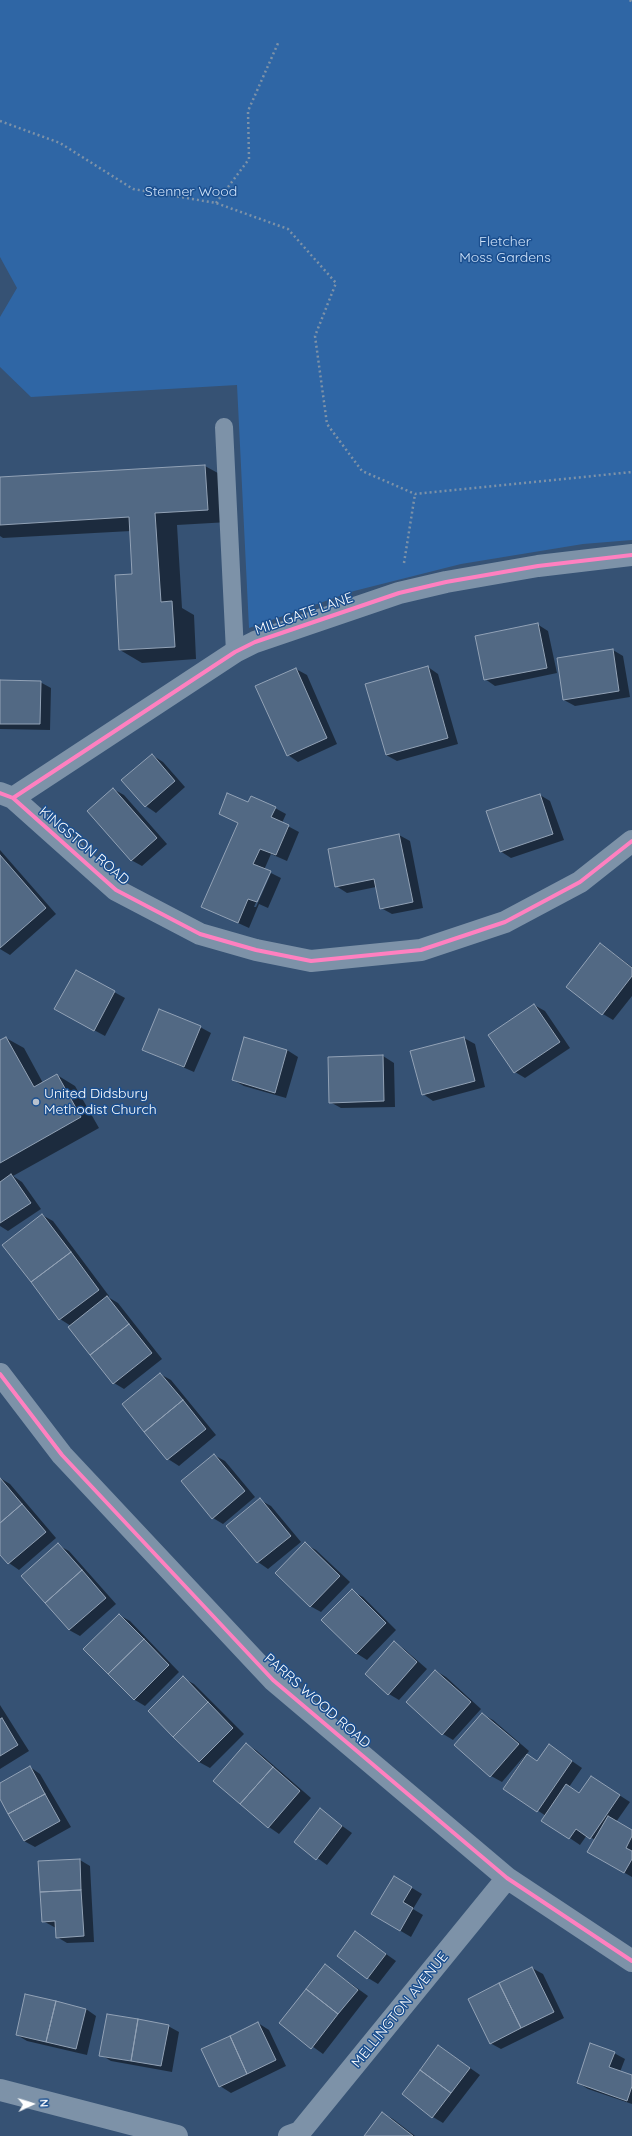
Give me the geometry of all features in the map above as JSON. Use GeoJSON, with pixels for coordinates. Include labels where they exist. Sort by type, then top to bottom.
{"type":"FeatureCollection","features":[{"type":"Feature","properties":{"kind":"street","name":"MILLGATE LANE"},"geometry":{"type":"LineString","coordinates":[[6,796],[235,652],[255,642],[399,594],[446,582],[538,566],[632,555]]}},
{"type":"Feature","properties":{"kind":"street","name":"KINGSTON ROAD"},"geometry":{"type":"LineString","coordinates":[[6,796],[116,890],[200,934],[256,950],[312,961],[421,950],[504,922],[580,882],[632,841]]}},
{"type":"Feature","properties":{"kind":"street","name":"PARRS WOOD ROAD"},"geometry":{"type":"LineString","coordinates":[[0,1374],[62,1455],[273,1680],[507,1878],[632,1961]]}},
{"type":"Feature","properties":{"kind":"street","name":"MELLINGTON AVENUE"},"geometry":{"type":"LineString","coordinates":[[289,2136],[300,2132],[507,1878]]}},
{"type":"Feature","properties":{"kind":"street"},"geometry":{"type":"LineString","coordinates":[[0,2090],[177,2136]]}},
{"type":"Feature","properties":{"kind":"lane"},"geometry":{"type":"LineString","coordinates":[[224,427],[235,652]]}},
{"type":"Feature","properties":{"kind":"path"},"geometry":{"type":"LineString","coordinates":[[216,203],[249,159],[248,111],[279,41]]}},
{"type":"Feature","properties":{"kind":"path"},"geometry":{"type":"LineString","coordinates":[[0,121],[60,143],[133,189],[216,203],[288,229],[336,283],[315,336],[327,424],[362,471],[415,494],[632,472]]}},
{"type":"Feature","properties":{"kind":"path"},"geometry":{"type":"LineString","coordinates":[[399,594],[415,494]]}},
{"type":"Feature","properties":{"kind":"green space","name":"Stenner Wood"},"geometry":{"type":"Polygon","coordinates":[[[0,0],[632,0],[632,540],[583,544],[461,564],[354,591],[249,628],[237,385],[31,397],[0,367],[0,317],[17,288],[0,257],[0,0]]]}},
{"type":"Feature","properties":{"kind":"building"},"geometry":{"type":"Polygon","coordinates":[[[205,465],[208,510],[155,513],[161,602],[172,601],[175,647],[119,650],[115,575],[132,574],[129,517],[0,525],[0,477],[205,465]]]}},
{"type":"Feature","properties":{"kind":"building"},"geometry":{"type":"Polygon","coordinates":[[[538,623],[547,668],[484,680],[475,636],[538,623]]]}},
{"type":"Feature","properties":{"kind":"building"},"geometry":{"type":"Polygon","coordinates":[[[613,649],[619,691],[563,700],[557,658],[613,649]]]}},
{"type":"Feature","properties":{"kind":"building"},"geometry":{"type":"Polygon","coordinates":[[[428,666],[448,738],[386,755],[365,684],[428,666]]]}},
{"type":"Feature","properties":{"kind":"building"},"geometry":{"type":"Polygon","coordinates":[[[296,668],[327,738],[287,756],[255,686],[296,668]]]}},
{"type":"Feature","properties":{"kind":"building"},"geometry":{"type":"Polygon","coordinates":[[[0,680],[41,681],[40,724],[0,724],[0,680]]]}},
{"type":"Feature","properties":{"kind":"building"},"geometry":{"type":"Polygon","coordinates":[[[152,754],[175,781],[145,807],[121,780],[152,754]]]}},
{"type":"Feature","properties":{"kind":"building"},"geometry":{"type":"Polygon","coordinates":[[[113,788],[157,838],[131,861],[87,811],[113,788]]]}},
{"type":"Feature","properties":{"kind":"building"},"geometry":{"type":"Polygon","coordinates":[[[227,793],[248,802],[251,796],[276,807],[271,817],[289,825],[276,855],[260,849],[253,864],[271,871],[257,902],[248,899],[238,923],[201,907],[238,823],[219,814],[227,793]]]}},
{"type":"Feature","properties":{"kind":"building"},"geometry":{"type":"Polygon","coordinates":[[[540,794],[553,834],[500,852],[486,811],[540,794]]]}},
{"type":"Feature","properties":{"kind":"building"},"geometry":{"type":"Polygon","coordinates":[[[399,834],[413,902],[380,909],[374,879],[335,887],[328,849],[399,834]]]}},
{"type":"Feature","properties":{"kind":"building"},"geometry":{"type":"Polygon","coordinates":[[[0,855],[46,908],[0,948],[0,855]]]}},
{"type":"Feature","properties":{"kind":"building"},"geometry":{"type":"Polygon","coordinates":[[[600,943],[632,968],[632,976],[602,1015],[566,987],[600,943]]]}},
{"type":"Feature","properties":{"kind":"building"},"geometry":{"type":"Polygon","coordinates":[[[76,970],[115,991],[94,1031],[54,1009],[76,970]]]}},
{"type":"Feature","properties":{"kind":"building"},"geometry":{"type":"Polygon","coordinates":[[[534,1004],[560,1042],[514,1073],[488,1035],[534,1004]]]}},
{"type":"Feature","properties":{"kind":"building"},"geometry":{"type":"Polygon","coordinates":[[[159,1009],[201,1026],[184,1067],[142,1050],[159,1009]]]}},
{"type":"Feature","properties":{"kind":"building","name":"United Didsbury Methodist Church"},"geometry":{"type":"Polygon","coordinates":[[[6,1037],[34,1087],[57,1074],[81,1117],[0,1163],[0,1040],[6,1037]]]}},
{"type":"Feature","properties":{"kind":"building"},"geometry":{"type":"Polygon","coordinates":[[[244,1037],[287,1050],[275,1093],[232,1080],[244,1037]]]}},
{"type":"Feature","properties":{"kind":"building"},"geometry":{"type":"Polygon","coordinates":[[[464,1037],[475,1081],[422,1095],[410,1051],[464,1037]]]}},
{"type":"Feature","properties":{"kind":"building"},"geometry":{"type":"Polygon","coordinates":[[[383,1055],[384,1101],[329,1103],[328,1057],[383,1055]]]}},
{"type":"Feature","properties":{"kind":"building"},"geometry":{"type":"Polygon","coordinates":[[[11,1174],[31,1203],[0,1223],[0,1182],[11,1174]]]}},
{"type":"Feature","properties":{"kind":"building"},"geometry":{"type":"Polygon","coordinates":[[[42,1214],[71,1252],[31,1282],[2,1245],[42,1214]]]}},
{"type":"Feature","properties":{"kind":"building"},"geometry":{"type":"Polygon","coordinates":[[[71,1252],[99,1290],[59,1320],[31,1282],[71,1252]]]}},
{"type":"Feature","properties":{"kind":"building"},"geometry":{"type":"Polygon","coordinates":[[[107,1296],[129,1324],[90,1355],[68,1327],[107,1296]]]}},
{"type":"Feature","properties":{"kind":"building"},"geometry":{"type":"Polygon","coordinates":[[[129,1324],[152,1353],[113,1384],[90,1355],[129,1324]]]}},
{"type":"Feature","properties":{"kind":"building"},"geometry":{"type":"Polygon","coordinates":[[[160,1373],[183,1400],[144,1432],[122,1404],[160,1373]]]}},
{"type":"Feature","properties":{"kind":"building"},"geometry":{"type":"Polygon","coordinates":[[[183,1400],[206,1429],[167,1460],[144,1432],[183,1400]]]}},
{"type":"Feature","properties":{"kind":"building"},"geometry":{"type":"Polygon","coordinates":[[[214,1454],[245,1491],[212,1519],[181,1481],[214,1454]]]}},
{"type":"Feature","properties":{"kind":"building"},"geometry":{"type":"Polygon","coordinates":[[[0,1478],[22,1504],[0,1523],[0,1478]]]}},
{"type":"Feature","properties":{"kind":"building"},"geometry":{"type":"Polygon","coordinates":[[[260,1498],[291,1536],[257,1563],[226,1526],[260,1498]]]}},
{"type":"Feature","properties":{"kind":"building"},"geometry":{"type":"Polygon","coordinates":[[[22,1504],[46,1532],[8,1564],[0,1555],[0,1523],[22,1504]]]}},
{"type":"Feature","properties":{"kind":"building"},"geometry":{"type":"Polygon","coordinates":[[[305,1542],[340,1576],[310,1607],[275,1573],[305,1542]]]}},
{"type":"Feature","properties":{"kind":"building"},"geometry":{"type":"Polygon","coordinates":[[[58,1543],[82,1570],[45,1603],[21,1576],[58,1543]]]}},
{"type":"Feature","properties":{"kind":"building"},"geometry":{"type":"Polygon","coordinates":[[[82,1570],[106,1598],[69,1630],[45,1603],[82,1570]]]}},
{"type":"Feature","properties":{"kind":"building"},"geometry":{"type":"Polygon","coordinates":[[[352,1589],[386,1623],[356,1654],[321,1620],[352,1589]]]}},
{"type":"Feature","properties":{"kind":"building"},"geometry":{"type":"Polygon","coordinates":[[[119,1614],[144,1639],[108,1674],[83,1649],[119,1614]]]}},
{"type":"Feature","properties":{"kind":"building"},"geometry":{"type":"Polygon","coordinates":[[[144,1639],[169,1665],[134,1700],[108,1674],[144,1639]]]}},
{"type":"Feature","properties":{"kind":"building"},"geometry":{"type":"Polygon","coordinates":[[[394,1641],[417,1662],[388,1695],[365,1674],[394,1641]]]}},
{"type":"Feature","properties":{"kind":"building"},"geometry":{"type":"Polygon","coordinates":[[[435,1670],[471,1702],[442,1735],[406,1702],[435,1670]]]}},
{"type":"Feature","properties":{"kind":"building"},"geometry":{"type":"Polygon","coordinates":[[[183,1676],[208,1702],[173,1737],[148,1711],[183,1676]]]}},
{"type":"Feature","properties":{"kind":"building"},"geometry":{"type":"Polygon","coordinates":[[[208,1702],[233,1728],[199,1762],[173,1737],[208,1702]]]}},
{"type":"Feature","properties":{"kind":"building"},"geometry":{"type":"Polygon","coordinates":[[[482,1713],[519,1744],[490,1777],[454,1745],[482,1713]]]}},
{"type":"Feature","properties":{"kind":"building"},"geometry":{"type":"Polygon","coordinates":[[[2,1718],[18,1745],[0,1756],[0,1719],[2,1718]]]}},
{"type":"Feature","properties":{"kind":"building"},"geometry":{"type":"Polygon","coordinates":[[[246,1743],[273,1767],[240,1804],[213,1781],[246,1743]]]}},
{"type":"Feature","properties":{"kind":"building"},"geometry":{"type":"Polygon","coordinates":[[[549,1744],[572,1761],[537,1812],[503,1789],[527,1754],[537,1761],[549,1744]]]}},
{"type":"Feature","properties":{"kind":"building"},"geometry":{"type":"Polygon","coordinates":[[[30,1766],[45,1794],[8,1814],[0,1799],[0,1783],[30,1766]]]}},
{"type":"Feature","properties":{"kind":"building"},"geometry":{"type":"Polygon","coordinates":[[[273,1767],[300,1791],[268,1828],[240,1804],[273,1767]]]}},
{"type":"Feature","properties":{"kind":"building"},"geometry":{"type":"Polygon","coordinates":[[[591,1776],[620,1795],[590,1839],[576,1829],[569,1839],[541,1821],[566,1784],[579,1793],[591,1776]]]}},
{"type":"Feature","properties":{"kind":"building"},"geometry":{"type":"Polygon","coordinates":[[[45,1794],[60,1821],[24,1841],[8,1814],[45,1794]]]}},
{"type":"Feature","properties":{"kind":"building"},"geometry":{"type":"Polygon","coordinates":[[[320,1808],[342,1826],[316,1860],[294,1842],[320,1808]]]}},
{"type":"Feature","properties":{"kind":"building"},"geometry":{"type":"Polygon","coordinates":[[[608,1816],[632,1830],[632,1836],[626,1848],[632,1851],[632,1859],[624,1873],[587,1852],[608,1816]]]}},
{"type":"Feature","properties":{"kind":"building"},"geometry":{"type":"Polygon","coordinates":[[[80,1859],[81,1890],[40,1892],[38,1861],[80,1859]]]}},
{"type":"Feature","properties":{"kind":"building"},"geometry":{"type":"Polygon","coordinates":[[[394,1876],[412,1887],[403,1902],[413,1908],[400,1931],[371,1914],[394,1876]]]}},
{"type":"Feature","properties":{"kind":"building"},"geometry":{"type":"Polygon","coordinates":[[[81,1890],[84,1936],[56,1938],[55,1921],[42,1922],[40,1892],[81,1890]]]}},
{"type":"Feature","properties":{"kind":"building"},"geometry":{"type":"Polygon","coordinates":[[[355,1931],[386,1954],[367,1979],[337,1956],[355,1931]]]}},
{"type":"Feature","properties":{"kind":"building"},"geometry":{"type":"Polygon","coordinates":[[[325,1964],[358,1990],[338,2014],[306,1989],[325,1964]]]}},
{"type":"Feature","properties":{"kind":"building"},"geometry":{"type":"Polygon","coordinates":[[[532,1967],[554,2012],[521,2028],[499,1983],[532,1967]]]}},
{"type":"Feature","properties":{"kind":"building"},"geometry":{"type":"Polygon","coordinates":[[[499,1983],[521,2028],[490,2044],[468,1999],[499,1983]]]}},
{"type":"Feature","properties":{"kind":"building"},"geometry":{"type":"Polygon","coordinates":[[[306,1989],[338,2014],[311,2049],[279,2023],[306,1989]]]}},
{"type":"Feature","properties":{"kind":"building"},"geometry":{"type":"Polygon","coordinates":[[[25,1994],[56,2001],[46,2042],[16,2035],[25,1994]]]}},
{"type":"Feature","properties":{"kind":"building"},"geometry":{"type":"Polygon","coordinates":[[[56,2001],[86,2009],[76,2049],[46,2042],[56,2001]]]}},
{"type":"Feature","properties":{"kind":"building"},"geometry":{"type":"Polygon","coordinates":[[[107,2014],[138,2019],[131,2061],[99,2056],[107,2014]]]}},
{"type":"Feature","properties":{"kind":"building"},"geometry":{"type":"Polygon","coordinates":[[[138,2019],[169,2025],[161,2066],[131,2061],[138,2019]]]}},
{"type":"Feature","properties":{"kind":"building"},"geometry":{"type":"Polygon","coordinates":[[[258,2022],[276,2060],[247,2074],[230,2036],[258,2022]]]}},
{"type":"Feature","properties":{"kind":"building"},"geometry":{"type":"Polygon","coordinates":[[[230,2036],[247,2074],[219,2087],[201,2049],[230,2036]]]}},
{"type":"Feature","properties":{"kind":"building"},"geometry":{"type":"Polygon","coordinates":[[[590,2043],[615,2052],[609,2067],[632,2075],[632,2086],[627,2101],[577,2083],[590,2043]]]}},
{"type":"Feature","properties":{"kind":"building"},"geometry":{"type":"Polygon","coordinates":[[[438,2045],[470,2068],[451,2093],[420,2070],[438,2045]]]}},
{"type":"Feature","properties":{"kind":"building"},"geometry":{"type":"Polygon","coordinates":[[[420,2070],[451,2093],[432,2118],[402,2094],[420,2070]]]}},
{"type":"Feature","properties":{"kind":"building"},"geometry":{"type":"Polygon","coordinates":[[[382,2112],[413,2136],[364,2136],[382,2112]]]}},
{"type":"Feature","properties":{"kind":"cycle path"},"geometry":{"type":"LineString","coordinates":[[0,793],[13,798],[235,652],[255,642],[399,593],[446,582],[538,566],[632,555]]}},
{"type":"Feature","properties":{"kind":"cycle path"},"geometry":{"type":"LineString","coordinates":[[13,798],[116,890],[200,934],[256,950],[311,961],[421,950],[505,922],[580,882],[632,841]]}},
{"type":"Feature","properties":{"kind":"cycle path"},"geometry":{"type":"LineString","coordinates":[[0,1374],[62,1455],[273,1680],[507,1878],[632,1961]]}},
{"type":"Feature","properties":{"kind":"place","name":"United Didsbury Methodist Church"},"geometry":{"type":"Point","coordinates":[36,1102]}},
{"type":"Feature","properties":{"kind":"park label","name":"Fletcher Moss Gardens"},"geometry":{"type":"Point","coordinates":[505,250]}}]}
